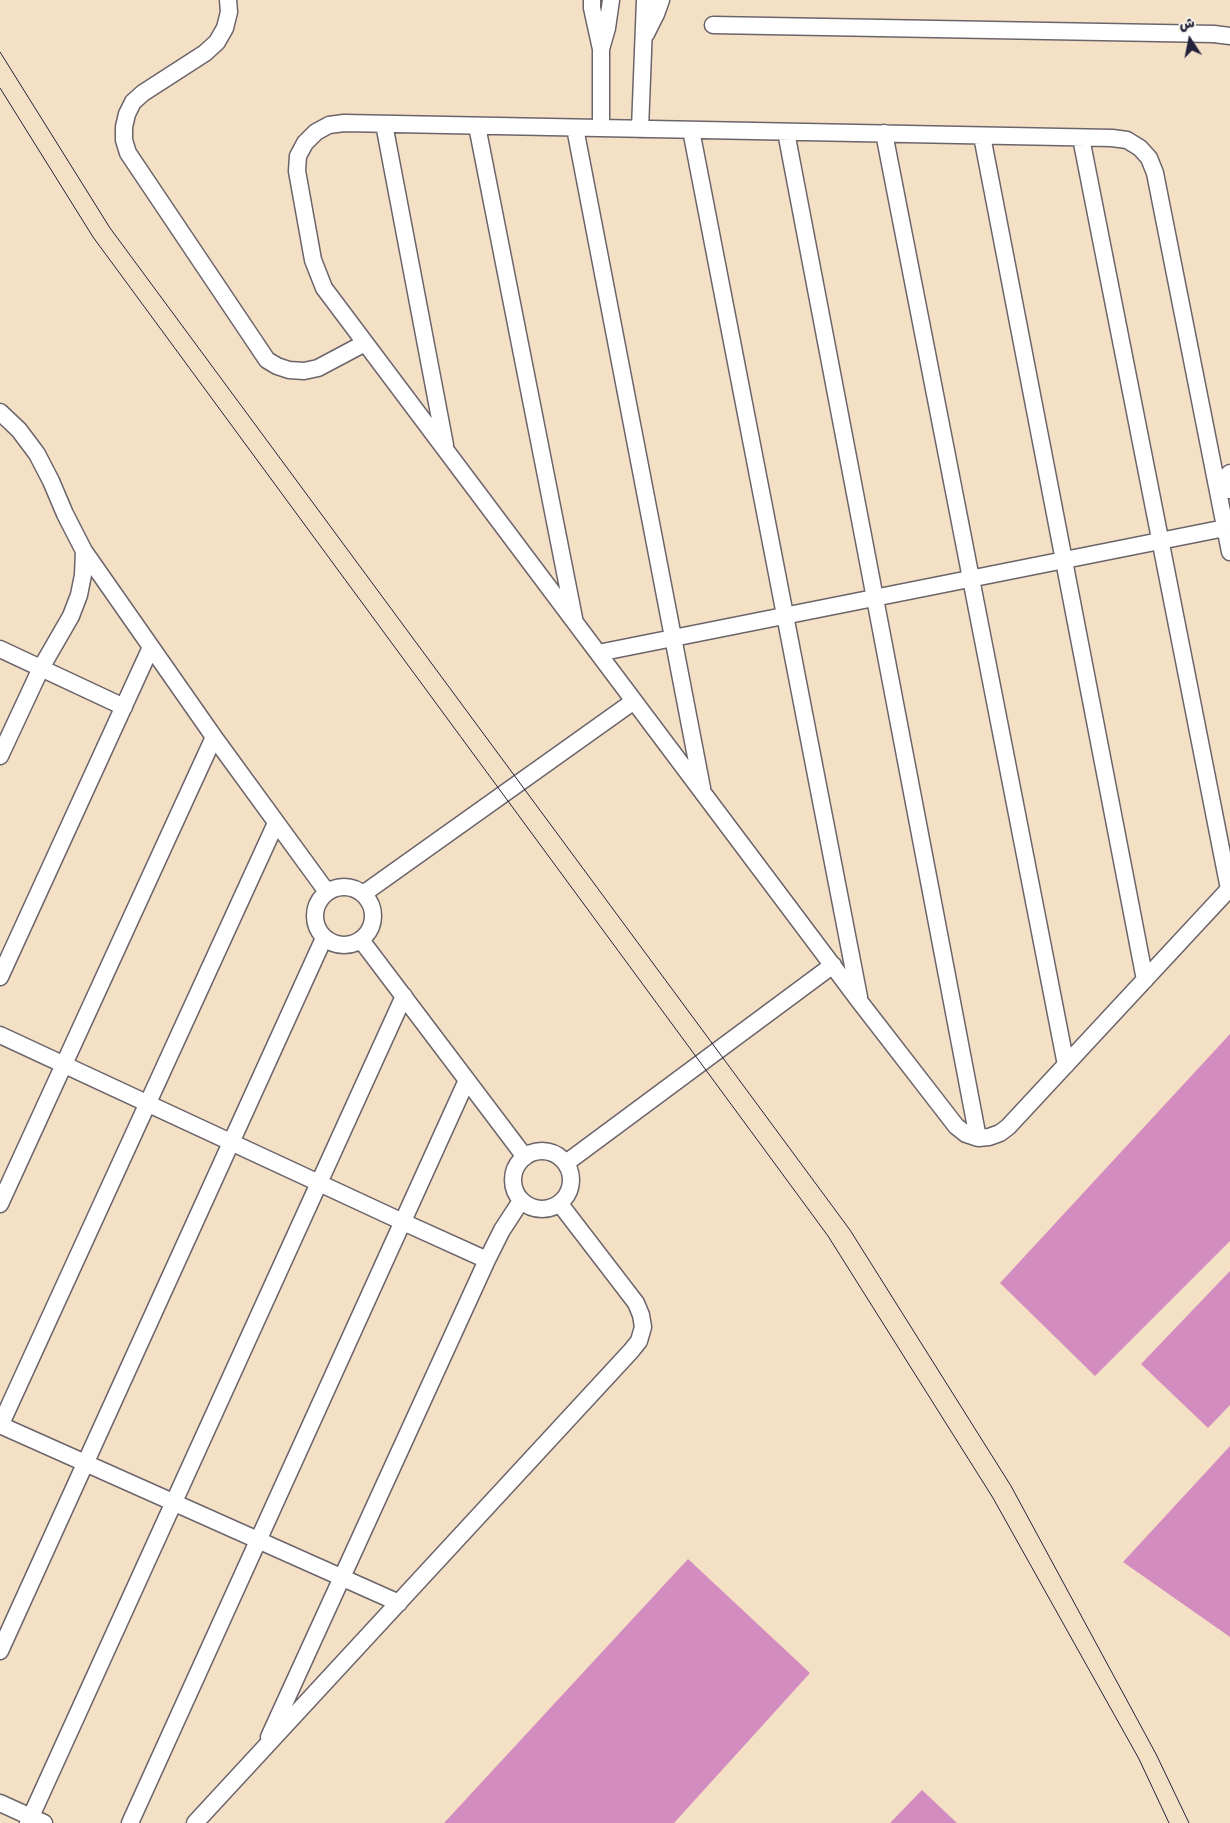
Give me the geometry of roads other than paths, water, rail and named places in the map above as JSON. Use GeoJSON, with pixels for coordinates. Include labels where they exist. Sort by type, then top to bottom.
{"type":"FeatureCollection","features":[{"type":"Feature","properties":{"kind":"lane"},"geometry":{"type":"LineString","coordinates":[[228,0],[229,12],[225,28],[217,42],[205,53],[143,93],[133,102],[127,114],[124,127],[124,140],[128,153],[267,360],[289,370],[304,371],[318,368],[365,343]]}},
{"type":"Feature","properties":{"kind":"lane"},"geometry":{"type":"LineString","coordinates":[[592,0],[601,49],[601,128]]}},
{"type":"Feature","properties":{"kind":"lane"},"geometry":{"type":"LineString","coordinates":[[601,49],[607,28],[611,0]]}},
{"type":"Feature","properties":{"kind":"lane"},"geometry":{"type":"LineString","coordinates":[[640,129],[645,0]]}},
{"type":"Feature","properties":{"kind":"lane"},"geometry":{"type":"LineString","coordinates":[[644,38],[661,0]]}},
{"type":"Feature","properties":{"kind":"lane"},"geometry":{"type":"LineString","coordinates":[[712,25],[1214,34],[1230,36]]}},
{"type":"Feature","properties":{"kind":"lane"},"geometry":{"type":"LineString","coordinates":[[1080,138],[1230,888],[1008,1127],[1000,1134],[978,1138],[966,1134],[956,1126],[860,1002],[324,288],[316,269],[297,171],[298,156],[305,142],[316,132],[329,126],[344,123],[884,133],[1112,138],[1127,140],[1140,148],[1149,158],[1155,173],[1223,488],[1225,528],[1230,552]]}},
{"type":"Feature","properties":{"kind":"lane"},"geometry":{"type":"LineString","coordinates":[[384,124],[445,450]]}},
{"type":"Feature","properties":{"kind":"lane"},"geometry":{"type":"LineString","coordinates":[[478,126],[575,623]]}},
{"type":"Feature","properties":{"kind":"lane"},"geometry":{"type":"LineString","coordinates":[[575,128],[703,793]]}},
{"type":"Feature","properties":{"kind":"lane"},"geometry":{"type":"LineString","coordinates":[[691,130],[860,1002]]}},
{"type":"Feature","properties":{"kind":"lane"},"geometry":{"type":"LineString","coordinates":[[786,132],[978,1138]]}},
{"type":"Feature","properties":{"kind":"lane"},"geometry":{"type":"LineString","coordinates":[[884,133],[1066,1065]]}},
{"type":"Feature","properties":{"kind":"lane"},"geometry":{"type":"LineString","coordinates":[[982,136],[1145,980]]}},
{"type":"Feature","properties":{"kind":"lane"},"geometry":{"type":"LineString","coordinates":[[0,412],[19,430],[37,454],[51,480],[64,514],[84,551],[214,737],[327,892]]}},
{"type":"Feature","properties":{"kind":"lane"},"geometry":{"type":"LineString","coordinates":[[1223,488],[1230,473]]}},
{"type":"Feature","properties":{"kind":"lane"},"geometry":{"type":"LineString","coordinates":[[598,653],[1225,528]]}},
{"type":"Feature","properties":{"kind":"lane"},"geometry":{"type":"LineString","coordinates":[[0,756],[41,668],[71,616],[83,575],[84,551]]}},
{"type":"Feature","properties":{"kind":"lane"},"geometry":{"type":"LineString","coordinates":[[0,977],[151,647]]}},
{"type":"Feature","properties":{"kind":"lane"},"geometry":{"type":"LineString","coordinates":[[0,650],[124,707]]}},
{"type":"Feature","properties":{"kind":"lane"},"geometry":{"type":"LineString","coordinates":[[363,894],[634,701]]}},
{"type":"Feature","properties":{"kind":"lane"},"geometry":{"type":"LineString","coordinates":[[0,1204],[214,737]]}},
{"type":"Feature","properties":{"kind":"lane"},"geometry":{"type":"LineString","coordinates":[[276,823],[0,1425],[399,1602]]}},
{"type":"Feature","properties":{"kind":"lane"},"geometry":{"type":"LineString","coordinates":[[339,887],[352,888],[363,894],[371,905],[374,918],[370,930],[361,940],[349,945],[336,944],[324,938],[317,927],[314,914],[318,902],[327,892],[339,887]]}},
{"type":"Feature","properties":{"kind":"lane"},"geometry":{"type":"LineString","coordinates":[[0,1651],[324,938]]}},
{"type":"Feature","properties":{"kind":"lane"},"geometry":{"type":"LineString","coordinates":[[361,940],[525,1157]]}},
{"type":"Feature","properties":{"kind":"lane"},"geometry":{"type":"LineString","coordinates":[[566,1163],[833,965]]}},
{"type":"Feature","properties":{"kind":"lane"},"geometry":{"type":"LineString","coordinates":[[0,1803],[35,1821],[174,1502],[404,996]]}},
{"type":"Feature","properties":{"kind":"lane"},"geometry":{"type":"LineString","coordinates":[[0,1035],[487,1260]]}},
{"type":"Feature","properties":{"kind":"lane"},"geometry":{"type":"LineString","coordinates":[[130,1823],[467,1080]]}},
{"type":"Feature","properties":{"kind":"lane"},"geometry":{"type":"LineString","coordinates":[[547,1151],[558,1155],[566,1163],[571,1173],[571,1185],[567,1196],[560,1204],[547,1209],[534,1209],[521,1201],[515,1192],[513,1178],[517,1166],[525,1157],[536,1152],[547,1151]]}},
{"type":"Feature","properties":{"kind":"lane"},"geometry":{"type":"LineString","coordinates":[[263,1750],[487,1260],[510,1215],[521,1201]]}},
{"type":"Feature","properties":{"kind":"lane"},"geometry":{"type":"LineString","coordinates":[[195,1823],[631,1351],[639,1340],[643,1327],[636,1303],[560,1204]]}},
{"type":"Feature","properties":{"kind":"tram line"},"geometry":{"type":"LineString","coordinates":[[0,52],[110,228],[850,1230],[1011,1486],[1156,1754],[1189,1823]]}},
{"type":"Feature","properties":{"kind":"tram line"},"geometry":{"type":"LineString","coordinates":[[0,88],[93,237],[828,1236],[993,1498],[1139,1759],[1169,1823]]}}]}
